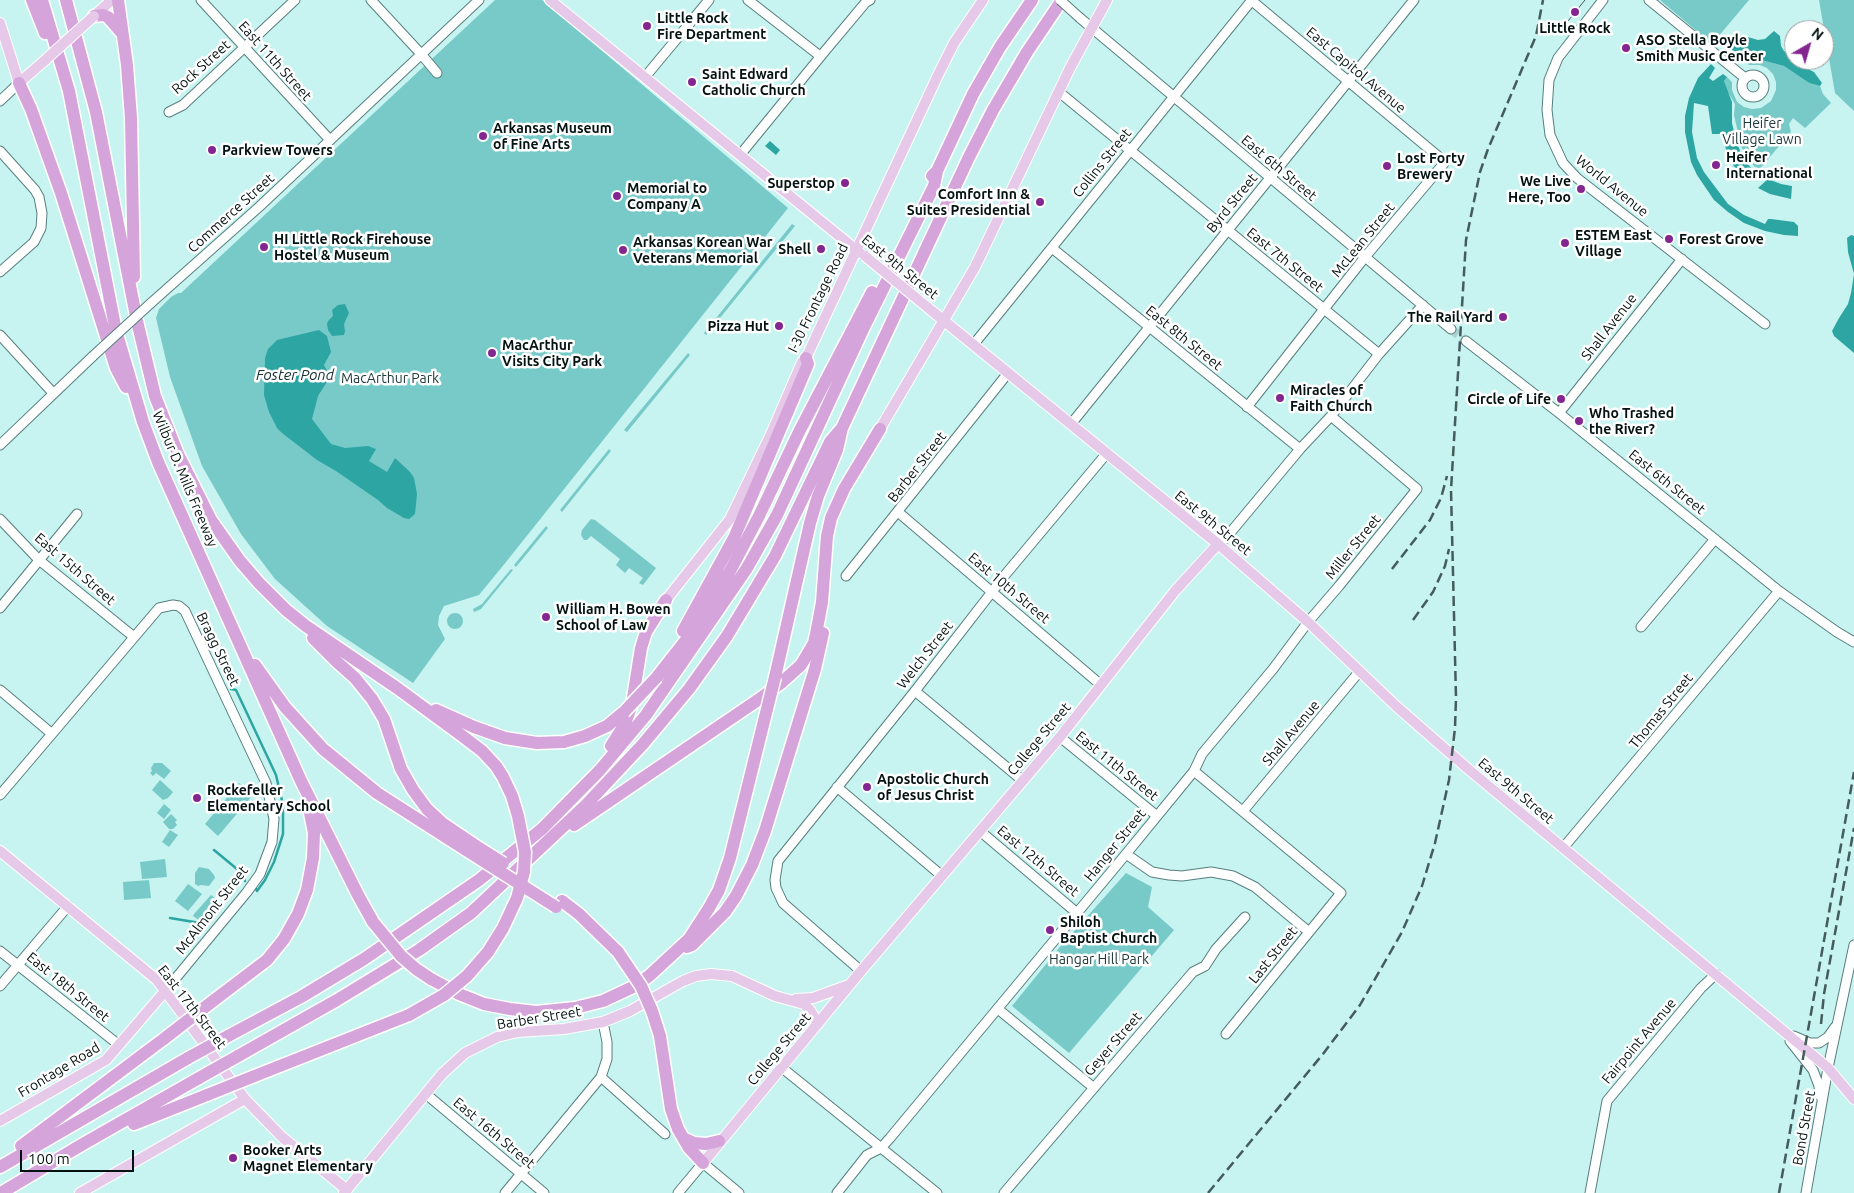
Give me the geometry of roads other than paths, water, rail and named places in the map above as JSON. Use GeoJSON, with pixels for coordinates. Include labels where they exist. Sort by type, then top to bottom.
{"type":"FeatureCollection","features":[{"type":"Feature","properties":{"kind":"highway"},"geometry":{"type":"LineString","coordinates":[[32,0],[74,110]]}},
{"type":"Feature","properties":{"kind":"highway","name":"Wilbur D. Mills Freeway"},"geometry":{"type":"LineString","coordinates":[[42,0],[74,110],[116,331],[143,422],[158,462],[302,781]]}},
{"type":"Feature","properties":{"kind":"highway","name":"Wilbur D. Mills Freeway"},"geometry":{"type":"LineString","coordinates":[[66,0],[96,112],[135,307],[156,396],[191,483],[211,520],[240,561],[286,610],[306,626],[397,688]]}},
{"type":"Feature","properties":{"kind":"highway"},"geometry":{"type":"LineString","coordinates":[[118,0],[129,84],[133,149],[135,307]]}},
{"type":"Feature","properties":{"kind":"highway"},"geometry":{"type":"LineString","coordinates":[[397,688],[442,713],[505,738],[536,743],[564,742],[585,736],[607,726],[624,712],[657,677],[690,635],[730,571],[927,182],[937,170],[973,94],[1000,48],[1032,0]]}},
{"type":"Feature","properties":{"kind":"highway"},"geometry":{"type":"LineString","coordinates":[[302,781],[373,922],[401,956],[416,969],[459,994],[492,1006],[536,1012],[575,1008],[603,1001],[633,987],[660,967],[679,949],[689,938],[709,908],[725,874],[768,709],[808,531],[818,496],[837,450],[842,428],[942,211],[973,150],[1027,52],[1061,0]]}},
{"type":"Feature","properties":{"kind":"highway"},"geometry":{"type":"LineString","coordinates":[[94,16],[103,15],[108,17],[122,32]]}},
{"type":"Feature","properties":{"kind":"highway"},"geometry":{"type":"LineString","coordinates":[[20,83],[61,193],[116,368],[143,422]]}},
{"type":"Feature","properties":{"kind":"highway"},"geometry":{"type":"LineString","coordinates":[[0,1167],[188,1058],[302,997],[364,959],[479,880],[542,829],[600,770],[646,716],[747,568],[778,514],[864,327],[934,186],[937,170]]}},
{"type":"Feature","properties":{"kind":"highway"},"geometry":{"type":"LineString","coordinates":[[657,677],[734,538],[808,364],[806,358]]}},
{"type":"Feature","properties":{"kind":"highway"},"geometry":{"type":"LineString","coordinates":[[2,1193],[83,1144],[337,1000],[418,950],[471,913],[584,807],[643,744],[705,668],[740,615],[775,556],[830,442],[842,428]]}},
{"type":"Feature","properties":{"kind":"highway"},"geometry":{"type":"LineString","coordinates":[[545,845],[758,700],[792,673],[808,655],[814,642],[822,602],[829,526],[837,503],[880,429]]}},
{"type":"Feature","properties":{"kind":"highway"},"geometry":{"type":"LineString","coordinates":[[679,949],[692,945],[715,924],[736,896],[752,865],[765,831],[818,655],[824,621],[824,565]]}},
{"type":"Feature","properties":{"kind":"highway"},"geometry":{"type":"LineString","coordinates":[[542,829],[607,752],[624,724],[632,704],[640,648],[646,632],[666,600]]}},
{"type":"Feature","properties":{"kind":"highway"},"geometry":{"type":"LineString","coordinates":[[286,610],[355,678],[372,699],[384,719],[401,769],[413,790],[427,809],[470,847]]}},
{"type":"Feature","properties":{"kind":"highway"},"geometry":{"type":"LineString","coordinates":[[242,647],[284,707],[323,749],[376,792],[470,847],[559,904],[579,914],[618,952],[641,986],[652,1011],[660,1036],[671,1109],[683,1138],[689,1148],[703,1163]]}},
{"type":"Feature","properties":{"kind":"highway"},"geometry":{"type":"LineString","coordinates":[[83,1144],[409,1015],[444,995],[467,976],[488,952],[503,928],[517,898],[524,872],[525,852],[512,796],[496,766],[482,751],[397,688]]}},
{"type":"Feature","properties":{"kind":"highway"},"geometry":{"type":"LineString","coordinates":[[0,1162],[267,960],[284,939],[298,914],[307,890],[313,858],[314,833],[302,781]]}},
{"type":"Feature","properties":{"kind":"highway"},"geometry":{"type":"LineString","coordinates":[[683,1138],[694,1143],[706,1144],[720,1141]]}},
{"type":"Feature","properties":{"kind":"main road"},"geometry":{"type":"LineString","coordinates":[[0,23],[20,83],[112,0]]}},
{"type":"Feature","properties":{"kind":"main road","name":"East 9th Street"},"geometry":{"type":"LineString","coordinates":[[550,0],[1218,544],[1308,622],[1396,706],[1462,764],[1828,1068],[1854,1098]]}},
{"type":"Feature","properties":{"kind":"main road","name":"I-30 Frontage Road"},"geometry":{"type":"LineString","coordinates":[[666,600],[730,519],[938,75],[954,43],[982,0]]}},
{"type":"Feature","properties":{"kind":"main road"},"geometry":{"type":"LineString","coordinates":[[880,429],[975,267],[1059,92],[1106,0]]}},
{"type":"Feature","properties":{"kind":"main road","name":"College Street"},"geometry":{"type":"LineString","coordinates":[[703,1163],[861,971],[1060,737],[1175,590],[1218,544]]}},
{"type":"Feature","properties":{"kind":"main road","name":"East 17th Street"},"geometry":{"type":"LineString","coordinates":[[0,851],[142,966],[166,990],[244,1099],[282,1137],[347,1192]]}},
{"type":"Feature","properties":{"kind":"main road","name":"Barber Street"},"geometry":{"type":"LineString","coordinates":[[347,1192],[453,1063],[465,1053],[488,1041],[518,1032],[564,1029],[603,1022],[630,1011],[676,984],[703,975],[732,976],[775,996],[789,999],[808,1008],[818,1024]]}},
{"type":"Feature","properties":{"kind":"main road","name":"Barber Street"},"geometry":{"type":"LineString","coordinates":[[789,999],[813,998],[850,985]]}},
{"type":"Feature","properties":{"kind":"main road","name":"Frontage Road"},"geometry":{"type":"LineString","coordinates":[[2,1117],[106,1060],[166,990]]}},
{"type":"Feature","properties":{"kind":"main road"},"geometry":{"type":"LineString","coordinates":[[813,998],[828,1012]]}},
{"type":"Feature","properties":{"kind":"main road"},"geometry":{"type":"LineString","coordinates":[[80,1193],[244,1099]]}},
{"type":"Feature","properties":{"kind":"street","name":"East 11th Street"},"geometry":{"type":"LineString","coordinates":[[201,0],[330,140]]}},
{"type":"Feature","properties":{"kind":"street","name":"Rock Street"},"geometry":{"type":"LineString","coordinates":[[169,112],[183,104],[295,0]]}},
{"type":"Feature","properties":{"kind":"street"},"geometry":{"type":"LineString","coordinates":[[372,0],[437,73]]}},
{"type":"Feature","properties":{"kind":"street","name":"Commerce Street"},"geometry":{"type":"LineString","coordinates":[[0,445],[151,302],[259,207],[479,0]]}},
{"type":"Feature","properties":{"kind":"street"},"geometry":{"type":"LineString","coordinates":[[645,77],[709,0]]}},
{"type":"Feature","properties":{"kind":"street"},"geometry":{"type":"LineString","coordinates":[[748,0],[820,56]]}},
{"type":"Feature","properties":{"kind":"street"},"geometry":{"type":"LineString","coordinates":[[740,155],[820,56],[866,2],[870,0]]}},
{"type":"Feature","properties":{"kind":"street","name":"East 6th Street"},"geometry":{"type":"LineString","coordinates":[[1061,0],[1174,98],[1451,328]]}},
{"type":"Feature","properties":{"kind":"street","name":"East Capitol Avenue"},"geometry":{"type":"LineString","coordinates":[[1251,0],[1445,162]]}},
{"type":"Feature","properties":{"kind":"street","name":"Collins Street"},"geometry":{"type":"LineString","coordinates":[[974,344],[1251,0]]}},
{"type":"Feature","properties":{"kind":"street","name":"Byrd Street"},"geometry":{"type":"LineString","coordinates":[[1071,424],[1414,0]]}},
{"type":"Feature","properties":{"kind":"street","name":"World Avenue"},"geometry":{"type":"LineString","coordinates":[[1603,0],[1558,58],[1549,80],[1546,110],[1550,135],[1563,163],[1577,178],[1765,324]]}},
{"type":"Feature","properties":{"kind":"street"},"geometry":{"type":"LineString","coordinates":[[1649,0],[1745,78]]}},
{"type":"Feature","properties":{"kind":"street"},"geometry":{"type":"LineString","coordinates":[[0,101],[20,83]]}},
{"type":"Feature","properties":{"kind":"street","name":"East 7th Street"},"geometry":{"type":"LineString","coordinates":[[1059,92],[1379,354]]}},
{"type":"Feature","properties":{"kind":"street"},"geometry":{"type":"LineString","coordinates":[[0,151],[35,190],[41,205],[42,220],[41,228],[34,242],[0,272]]}},
{"type":"Feature","properties":{"kind":"street","name":"McLean Street"},"geometry":{"type":"LineString","coordinates":[[1247,406],[1325,310],[1365,257],[1445,162]]}},
{"type":"Feature","properties":{"kind":"street","name":"East 8th Street"},"geometry":{"type":"LineString","coordinates":[[1052,248],[1300,450]]}},
{"type":"Feature","properties":{"kind":"street","name":"Shall Avenue"},"geometry":{"type":"LineString","coordinates":[[1559,413],[1682,259]]}},
{"type":"Feature","properties":{"kind":"street","name":"College Street"},"geometry":{"type":"LineString","coordinates":[[1218,544],[1225,539],[1331,416],[1379,354],[1423,305]]}},
{"type":"Feature","properties":{"kind":"street"},"geometry":{"type":"LineString","coordinates":[[0,335],[53,394]]}},
{"type":"Feature","properties":{"kind":"street","name":"East 6th Street"},"geometry":{"type":"LineString","coordinates":[[1466,341],[1559,413],[1779,591],[1854,642]]}},
{"type":"Feature","properties":{"kind":"street","name":"Barber Street"},"geometry":{"type":"LineString","coordinates":[[846,576],[1008,374]]}},
{"type":"Feature","properties":{"kind":"street","name":"Miller Street"},"geometry":{"type":"LineString","coordinates":[[1308,622],[1417,489],[1331,416]]}},
{"type":"Feature","properties":{"kind":"street","name":"Welch Street"},"geometry":{"type":"LineString","coordinates":[[861,971],[786,906],[779,896],[775,880],[777,864],[782,854],[915,691],[992,592],[1107,453]]}},
{"type":"Feature","properties":{"kind":"street","name":"East 10th Street"},"geometry":{"type":"LineString","coordinates":[[898,512],[1101,684]]}},
{"type":"Feature","properties":{"kind":"street"},"geometry":{"type":"LineString","coordinates":[[0,608],[77,514]]}},
{"type":"Feature","properties":{"kind":"street","name":"East 15th Street"},"geometry":{"type":"LineString","coordinates":[[0,519],[39,560],[134,637]]}},
{"type":"Feature","properties":{"kind":"street"},"geometry":{"type":"LineString","coordinates":[[1641,627],[1715,539]]}},
{"type":"Feature","properties":{"kind":"street","name":"Thomas Street"},"geometry":{"type":"LineString","coordinates":[[1563,848],[1779,591]]}},
{"type":"Feature","properties":{"kind":"street","name":"Bragg Street"},"geometry":{"type":"LineString","coordinates":[[0,794],[159,608],[173,605],[179,606],[185,611],[266,783],[274,819],[272,842]]}},
{"type":"Feature","properties":{"kind":"street","name":"Hanger Street"},"geometry":{"type":"LineString","coordinates":[[837,1193],[867,1156],[881,1148],[1126,854],[1194,771],[1202,754],[1273,669],[1308,622]]}},
{"type":"Feature","properties":{"kind":"street","name":"Shall Avenue"},"geometry":{"type":"LineString","coordinates":[[1243,812],[1360,672]]}},
{"type":"Feature","properties":{"kind":"street"},"geometry":{"type":"LineString","coordinates":[[0,690],[51,733]]}},
{"type":"Feature","properties":{"kind":"street"},"geometry":{"type":"LineString","coordinates":[[915,691],[1022,780]]}},
{"type":"Feature","properties":{"kind":"street","name":"East 11th Street"},"geometry":{"type":"LineString","coordinates":[[1060,737],[1157,816]]}},
{"type":"Feature","properties":{"kind":"street"},"geometry":{"type":"LineString","coordinates":[[1194,771],[1243,812]]}},
{"type":"Feature","properties":{"kind":"street"},"geometry":{"type":"LineString","coordinates":[[837,788],[942,876]]}},
{"type":"Feature","properties":{"kind":"street","name":"Last Street"},"geometry":{"type":"LineString","coordinates":[[1226,1034],[1341,893],[1243,812]]}},
{"type":"Feature","properties":{"kind":"street","name":"East 12th Street"},"geometry":{"type":"LineString","coordinates":[[980,831],[1077,913]]}},
{"type":"Feature","properties":{"kind":"street","name":"McAlmont Street"},"geometry":{"type":"LineString","coordinates":[[166,990],[247,892],[265,864],[272,842]]}},
{"type":"Feature","properties":{"kind":"street"},"geometry":{"type":"LineString","coordinates":[[1126,854],[1152,872],[1169,876],[1211,872],[1233,876],[1255,887],[1309,932]]}},
{"type":"Feature","properties":{"kind":"street"},"geometry":{"type":"LineString","coordinates":[[0,986],[68,906]]}},
{"type":"Feature","properties":{"kind":"street","name":"Geyer Street"},"geometry":{"type":"LineString","coordinates":[[1004,1193],[1193,972],[1205,966],[1216,949],[1245,917]]}},
{"type":"Feature","properties":{"kind":"street"},"geometry":{"type":"LineString","coordinates":[[1775,1024],[1802,1040],[1814,1044],[1828,1038],[1838,1022],[1854,945]]}},
{"type":"Feature","properties":{"kind":"street","name":"East 18th Street"},"geometry":{"type":"LineString","coordinates":[[0,951],[119,1045]]}},
{"type":"Feature","properties":{"kind":"street","name":"Fairpoint Avenue"},"geometry":{"type":"LineString","coordinates":[[1590,1193],[1606,1101],[1701,988],[1716,974]]}},
{"type":"Feature","properties":{"kind":"street"},"geometry":{"type":"LineString","coordinates":[[998,1009],[1094,1088]]}},
{"type":"Feature","properties":{"kind":"street"},"geometry":{"type":"LineString","coordinates":[[505,1193],[601,1078],[607,1059],[607,1042],[603,1022]]}},
{"type":"Feature","properties":{"kind":"street","name":"Bond Street"},"geometry":{"type":"LineString","coordinates":[[1806,1193],[1838,1022]]}},
{"type":"Feature","properties":{"kind":"street"},"geometry":{"type":"LineString","coordinates":[[1775,1024],[1810,1063],[1817,1077],[1819,1086],[1819,1120]]}},
{"type":"Feature","properties":{"kind":"street"},"geometry":{"type":"LineString","coordinates":[[781,1067],[937,1193]]}},
{"type":"Feature","properties":{"kind":"street"},"geometry":{"type":"LineString","coordinates":[[601,1078],[665,1134]]}},
{"type":"Feature","properties":{"kind":"street","name":"East 16th Street"},"geometry":{"type":"LineString","coordinates":[[426,1094],[544,1193]]}},
{"type":"Feature","properties":{"kind":"street"},"geometry":{"type":"LineString","coordinates":[[703,1163],[739,1193]]}},
{"type":"Feature","properties":{"kind":"street","name":"College Street"},"geometry":{"type":"LineString","coordinates":[[678,1193],[703,1163]]}},
{"type":"Feature","properties":{"kind":"water"},"geometry":{"type":"Polygon","coordinates":[[[1774,31],[1780,36],[1781,46],[1784,51],[1784,66],[1741,57],[1727,46],[1736,35],[1758,40],[1765,39],[1774,31]]]}},
{"type":"Feature","properties":{"kind":"water"},"geometry":{"type":"Polygon","coordinates":[[[1711,64],[1715,68],[1709,78],[1713,81],[1723,74],[1727,77],[1724,81],[1732,102],[1732,123],[1736,140],[1742,156],[1751,168],[1745,179],[1728,157],[1722,134],[1712,134],[1708,106],[1694,103],[1692,132],[1697,158],[1704,172],[1728,204],[1744,215],[1765,224],[1768,219],[1794,222],[1798,226],[1798,236],[1765,231],[1744,223],[1714,200],[1697,175],[1691,162],[1685,132],[1685,116],[1689,98],[1698,78],[1711,64]]]}},
{"type":"Feature","properties":{"kind":"water"},"geometry":{"type":"Polygon","coordinates":[[[1790,70],[1810,70],[1814,72],[1822,83],[1820,86],[1809,83],[1790,70]]]}},
{"type":"Feature","properties":{"kind":"water"},"geometry":{"type":"Polygon","coordinates":[[[770,141],[780,150],[776,155],[765,146],[770,141]]]}},
{"type":"Feature","properties":{"kind":"water"},"geometry":{"type":"Polygon","coordinates":[[[1768,179],[1792,186],[1791,199],[1770,194],[1758,188],[1768,179]]]}},
{"type":"Feature","properties":{"kind":"water"},"geometry":{"type":"Polygon","coordinates":[[[1851,235],[1854,236],[1854,274],[1848,252],[1847,238],[1851,235]]]}},
{"type":"Feature","properties":{"kind":"water"},"geometry":{"type":"Polygon","coordinates":[[[1854,274],[1854,353],[1834,336],[1832,331],[1848,304],[1854,274]]]}},
{"type":"Feature","properties":{"kind":"water"},"geometry":{"type":"Polygon","coordinates":[[[345,304],[349,313],[344,324],[344,335],[332,336],[327,324],[333,316],[332,310],[338,305],[345,304]]]}},
{"type":"Feature","properties":{"kind":"water","name":"Foster Pond"},"geometry":{"type":"Polygon","coordinates":[[[319,330],[327,336],[331,352],[324,365],[330,377],[318,396],[312,419],[331,444],[345,448],[368,446],[376,449],[369,461],[387,472],[395,458],[410,472],[414,478],[417,494],[415,514],[409,519],[387,508],[336,471],[317,460],[277,428],[269,412],[264,395],[265,358],[268,349],[277,340],[319,330]]]}},
{"type":"Feature","properties":{"kind":"waterway"},"geometry":{"type":"LineString","coordinates":[[231,689],[236,690],[276,775],[283,805],[283,834],[274,862],[265,880],[257,891],[256,889]]}},
{"type":"Feature","properties":{"kind":"waterway"},"geometry":{"type":"LineString","coordinates":[[214,850],[243,874],[245,881]]}},
{"type":"Feature","properties":{"kind":"waterway"},"geometry":{"type":"LineString","coordinates":[[170,918],[207,926]]}},
{"type":"Feature","properties":{"kind":"tunnel"},"geometry":{"type":"LineString","coordinates":[[1451,329],[1466,341]]}},
{"type":"Feature","properties":{"kind":"tram line"},"geometry":{"type":"LineString","coordinates":[[1568,21],[1585,0]]}},
{"type":"Feature","properties":{"kind":"railway"},"geometry":{"type":"LineString","coordinates":[[1208,1193],[1323,1054],[1360,1005],[1402,932],[1422,886],[1435,843],[1449,780],[1455,728],[1456,698],[1451,490],[1466,240],[1480,172],[1536,36],[1543,0]]}},
{"type":"Feature","properties":{"kind":"railway"},"geometry":{"type":"LineString","coordinates":[[1392,569],[1430,520],[1441,498],[1447,476]]}},
{"type":"Feature","properties":{"kind":"railway"},"geometry":{"type":"LineString","coordinates":[[1413,620],[1433,592],[1445,566],[1449,549]]}},
{"type":"Feature","properties":{"kind":"railway"},"geometry":{"type":"LineString","coordinates":[[1779,1193],[1854,772]]}},
{"type":"Feature","properties":{"kind":"railway"},"geometry":{"type":"LineString","coordinates":[[1821,1024],[1824,994],[1854,828]]}},
{"type":"Feature","properties":{"kind":"place","name":"Little Rock"},"geometry":{"type":"Point","coordinates":[1575,12]}},
{"type":"Feature","properties":{"kind":"place","name":"Little Rock Fire Department"},"geometry":{"type":"Point","coordinates":[647,26]}},
{"type":"Feature","properties":{"kind":"place","name":"ASO Stella Boyle Smith Music Center"},"geometry":{"type":"Point","coordinates":[1626,48]}},
{"type":"Feature","properties":{"kind":"place","name":"Saint Edward Catholic Church"},"geometry":{"type":"Point","coordinates":[692,82]}},
{"type":"Feature","properties":{"kind":"place","name":"Arkansas Museum of Fine Arts"},"geometry":{"type":"Point","coordinates":[483,136]}},
{"type":"Feature","properties":{"kind":"place","name":"Parkview Towers"},"geometry":{"type":"Point","coordinates":[212,150]}},
{"type":"Feature","properties":{"kind":"place","name":"Heifer International"},"geometry":{"type":"Point","coordinates":[1716,165]}},
{"type":"Feature","properties":{"kind":"place","name":"Lost Forty Brewery"},"geometry":{"type":"Point","coordinates":[1387,166]}},
{"type":"Feature","properties":{"kind":"place","name":"Superstop"},"geometry":{"type":"Point","coordinates":[845,183]}},
{"type":"Feature","properties":{"kind":"place","name":"We Live Here, Too"},"geometry":{"type":"Point","coordinates":[1581,189]}},
{"type":"Feature","properties":{"kind":"place","name":"Memorial to Company A"},"geometry":{"type":"Point","coordinates":[617,196]}},
{"type":"Feature","properties":{"kind":"place","name":"Comfort Inn & Suites Presidential"},"geometry":{"type":"Point","coordinates":[1040,202]}},
{"type":"Feature","properties":{"kind":"place","name":"Forest Grove"},"geometry":{"type":"Point","coordinates":[1669,239]}},
{"type":"Feature","properties":{"kind":"place","name":"ESTEM East Village"},"geometry":{"type":"Point","coordinates":[1565,243]}},
{"type":"Feature","properties":{"kind":"place","name":"HI Little Rock Firehouse Hostel & Museum"},"geometry":{"type":"Point","coordinates":[264,247]}},
{"type":"Feature","properties":{"kind":"place","name":"Shell"},"geometry":{"type":"Point","coordinates":[821,249]}},
{"type":"Feature","properties":{"kind":"place","name":"Arkansas Korean War Veterans Memorial"},"geometry":{"type":"Point","coordinates":[623,250]}},
{"type":"Feature","properties":{"kind":"place","name":"The Rail Yard"},"geometry":{"type":"Point","coordinates":[1503,317]}},
{"type":"Feature","properties":{"kind":"place","name":"Pizza Hut"},"geometry":{"type":"Point","coordinates":[779,326]}},
{"type":"Feature","properties":{"kind":"place","name":"MacArthur Visits City Park"},"geometry":{"type":"Point","coordinates":[492,353]}},
{"type":"Feature","properties":{"kind":"place","name":"Miracles of Faith Church"},"geometry":{"type":"Point","coordinates":[1280,398]}},
{"type":"Feature","properties":{"kind":"place","name":"Circle of Life"},"geometry":{"type":"Point","coordinates":[1561,399]}},
{"type":"Feature","properties":{"kind":"place","name":"Who Trashed the River?"},"geometry":{"type":"Point","coordinates":[1579,421]}},
{"type":"Feature","properties":{"kind":"place","name":"William H. Bowen School of Law"},"geometry":{"type":"Point","coordinates":[546,617]}},
{"type":"Feature","properties":{"kind":"place","name":"Apostolic Church of Jesus Christ"},"geometry":{"type":"Point","coordinates":[867,787]}},
{"type":"Feature","properties":{"kind":"place","name":"Rockefeller Elementary School"},"geometry":{"type":"Point","coordinates":[197,798]}},
{"type":"Feature","properties":{"kind":"place","name":"Shiloh Baptist Church"},"geometry":{"type":"Point","coordinates":[1050,930]}},
{"type":"Feature","properties":{"kind":"place","name":"Booker Arts Magnet Elementary"},"geometry":{"type":"Point","coordinates":[233,1158]}},
{"type":"Feature","properties":{"kind":"park label","name":"Heifer Village Lawn"},"geometry":{"type":"Point","coordinates":[1762,132]}},
{"type":"Feature","properties":{"kind":"park label","name":"MacArthur Park"},"geometry":{"type":"Point","coordinates":[390,378]}},
{"type":"Feature","properties":{"kind":"park label","name":"Hangar Hill Park"},"geometry":{"type":"Point","coordinates":[1099,959]}}]}
